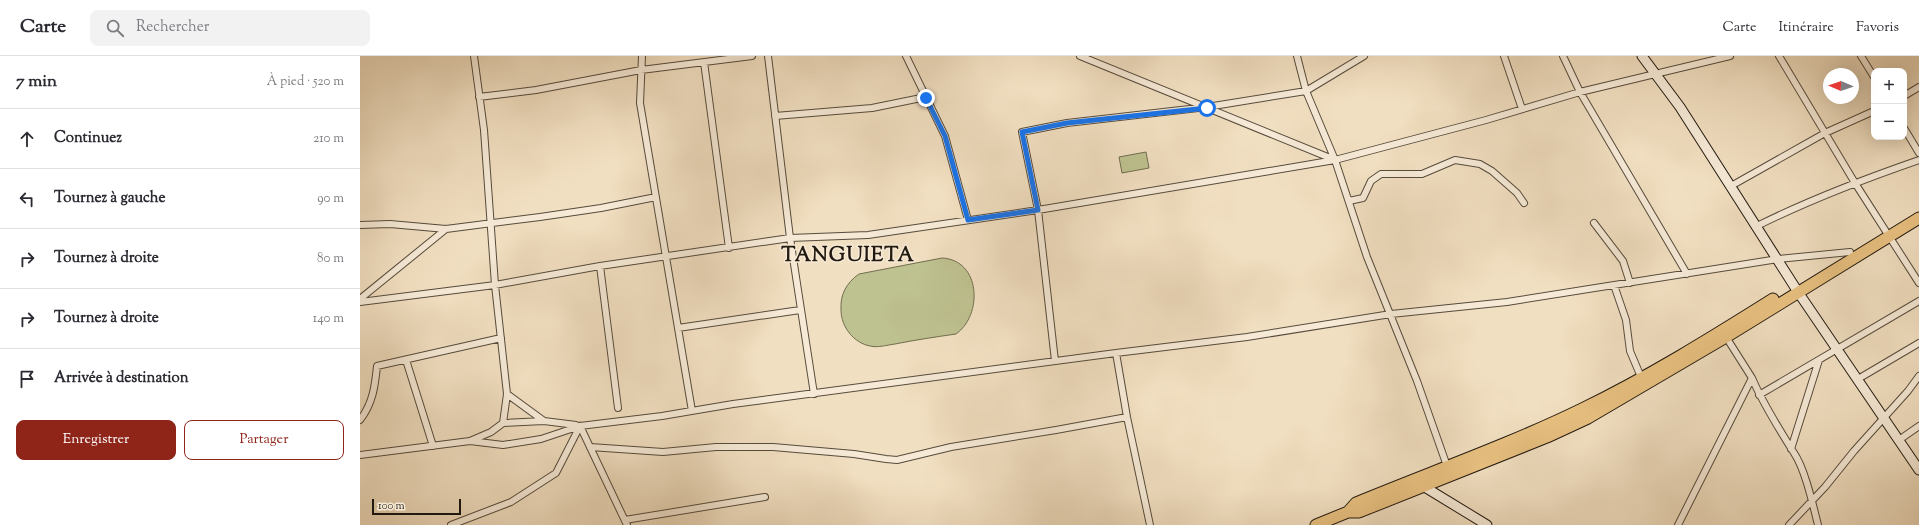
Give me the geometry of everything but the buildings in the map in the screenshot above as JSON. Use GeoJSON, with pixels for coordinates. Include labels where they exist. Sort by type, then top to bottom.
{"type":"FeatureCollection","features":[{"type":"Feature","properties":{"kind":"highway"},"geometry":{"type":"LineString","coordinates":[[1316,525],[1348,512],[1356,503],[1547,437],[1641,377],[1796,289],[1887,234],[1919,209]]}},
{"type":"Feature","properties":{"kind":"highway"},"geometry":{"type":"LineString","coordinates":[[1422,481],[1447,466],[1586,413],[1726,337],[1850,252],[1919,218]]}},
{"type":"Feature","properties":{"kind":"street"},"geometry":{"type":"LineString","coordinates":[[474,56],[491,224],[494,284],[507,394],[503,423]]}},
{"type":"Feature","properties":{"kind":"street"},"geometry":{"type":"LineString","coordinates":[[642,56],[640,103],[692,411]]}},
{"type":"Feature","properties":{"kind":"street"},"geometry":{"type":"LineString","coordinates":[[479,97],[536,90],[641,70],[752,56]]}},
{"type":"Feature","properties":{"kind":"street"},"geometry":{"type":"LineString","coordinates":[[768,56],[790,238],[814,394]]}},
{"type":"Feature","properties":{"kind":"street"},"geometry":{"type":"LineString","coordinates":[[906,56],[945,136],[968,220]]}},
{"type":"Feature","properties":{"kind":"street"},"geometry":{"type":"LineString","coordinates":[[1080,56],[1335,160]]}},
{"type":"Feature","properties":{"kind":"street"},"geometry":{"type":"LineString","coordinates":[[1297,56],[1306,91],[1335,160],[1367,257],[1418,381],[1447,466]]}},
{"type":"Feature","properties":{"kind":"street"},"geometry":{"type":"LineString","coordinates":[[1055,361],[1038,210],[1022,132],[1067,123],[1207,108],[1306,91],[1364,56]]}},
{"type":"Feature","properties":{"kind":"street"},"geometry":{"type":"LineString","coordinates":[[1504,56],[1522,109]]}},
{"type":"Feature","properties":{"kind":"street"},"geometry":{"type":"LineString","coordinates":[[1563,56],[1580,92],[1687,274]]}},
{"type":"Feature","properties":{"kind":"street"},"geometry":{"type":"LineString","coordinates":[[1642,56],[1680,107],[1796,289],[1919,470]]}},
{"type":"Feature","properties":{"kind":"street"},"geometry":{"type":"LineString","coordinates":[[360,302],[494,284],[600,266],[665,258],[790,238],[868,235],[1038,210],[1335,160],[1580,92],[1730,56]]}},
{"type":"Feature","properties":{"kind":"street"},"geometry":{"type":"LineString","coordinates":[[1779,56],[1824,133],[1919,283]]}},
{"type":"Feature","properties":{"kind":"street"},"geometry":{"type":"LineString","coordinates":[[1861,56],[1871,72]]}},
{"type":"Feature","properties":{"kind":"street"},"geometry":{"type":"LineString","coordinates":[[704,62],[729,248]]}},
{"type":"Feature","properties":{"kind":"street"},"geometry":{"type":"LineString","coordinates":[[1907,94],[1919,87]]}},
{"type":"Feature","properties":{"kind":"street"},"geometry":{"type":"LineString","coordinates":[[775,116],[872,108],[926,98]]}},
{"type":"Feature","properties":{"kind":"street"},"geometry":{"type":"LineString","coordinates":[[1731,186],[1824,133],[1871,112]]}},
{"type":"Feature","properties":{"kind":"street"},"geometry":{"type":"LineString","coordinates":[[1907,133],[1919,153]]}},
{"type":"Feature","properties":{"kind":"street"},"geometry":{"type":"LineString","coordinates":[[1349,201],[1364,198],[1371,181],[1381,174],[1422,174],[1455,160],[1480,164],[1492,171],[1517,193],[1524,203]]}},
{"type":"Feature","properties":{"kind":"street"},"geometry":{"type":"LineString","coordinates":[[1757,226],[1798,206],[1855,183],[1919,160]]}},
{"type":"Feature","properties":{"kind":"street"},"geometry":{"type":"LineString","coordinates":[[360,225],[390,224],[446,229],[601,208],[656,197]]}},
{"type":"Feature","properties":{"kind":"street"},"geometry":{"type":"LineString","coordinates":[[1594,223],[1623,261],[1630,283]]}},
{"type":"Feature","properties":{"kind":"street"},"geometry":{"type":"LineString","coordinates":[[360,299],[446,229]]}},
{"type":"Feature","properties":{"kind":"street"},"geometry":{"type":"LineString","coordinates":[[360,455],[470,441],[503,445],[541,439],[580,426],[733,404],[1247,337],[1391,314],[1507,302],[1778,259],[1850,252]]}},
{"type":"Feature","properties":{"kind":"street"},"geometry":{"type":"LineString","coordinates":[[600,266],[618,408]]}},
{"type":"Feature","properties":{"kind":"street"},"geometry":{"type":"LineString","coordinates":[[1614,285],[1626,320],[1630,351],[1641,377]]}},
{"type":"Feature","properties":{"kind":"street"},"geometry":{"type":"LineString","coordinates":[[1759,395],[1919,301]]}},
{"type":"Feature","properties":{"kind":"street"},"geometry":{"type":"LineString","coordinates":[[678,328],[800,310]]}},
{"type":"Feature","properties":{"kind":"street"},"geometry":{"type":"LineString","coordinates":[[1726,337],[1752,378],[1759,395],[1798,460],[1818,525]]}},
{"type":"Feature","properties":{"kind":"street"},"geometry":{"type":"LineString","coordinates":[[360,420],[367,410],[375,390],[377,366],[501,338]]}},
{"type":"Feature","properties":{"kind":"street"},"geometry":{"type":"LineString","coordinates":[[1858,379],[1919,344]]}},
{"type":"Feature","properties":{"kind":"street"},"geometry":{"type":"LineString","coordinates":[[1116,353],[1127,417],[1150,525]]}},
{"type":"Feature","properties":{"kind":"street"},"geometry":{"type":"LineString","coordinates":[[406,360],[433,446]]}},
{"type":"Feature","properties":{"kind":"street"},"geometry":{"type":"LineString","coordinates":[[1791,449],[1819,360]]}},
{"type":"Feature","properties":{"kind":"street"},"geometry":{"type":"LineString","coordinates":[[1789,525],[1812,502],[1908,391],[1919,376]]}},
{"type":"Feature","properties":{"kind":"street"},"geometry":{"type":"LineString","coordinates":[[1678,525],[1752,378]]}},
{"type":"Feature","properties":{"kind":"street"},"geometry":{"type":"LineString","coordinates":[[507,394],[544,421]]}},
{"type":"Feature","properties":{"kind":"street"},"geometry":{"type":"LineString","coordinates":[[590,447],[663,452],[716,447],[773,447],[854,454],[898,460],[951,447],[1127,417]]}},
{"type":"Feature","properties":{"kind":"street"},"geometry":{"type":"LineString","coordinates":[[470,441],[491,432],[503,423],[544,421],[580,426]]}},
{"type":"Feature","properties":{"kind":"street"},"geometry":{"type":"LineString","coordinates":[[580,426],[626,523],[765,497]]}},
{"type":"Feature","properties":{"kind":"street"},"geometry":{"type":"LineString","coordinates":[[451,525],[511,502],[556,473],[580,426]]}},
{"type":"Feature","properties":{"kind":"street"},"geometry":{"type":"LineString","coordinates":[[1899,440],[1919,426]]}},
{"type":"Feature","properties":{"kind":"street"},"geometry":{"type":"LineString","coordinates":[[1422,481],[1487,525]]}},
{"type":"Feature","properties":{"kind":"green space"},"geometry":{"type":"Polygon","coordinates":[[[1146,152],[1149,168],[1122,173],[1119,157],[1146,152]]]}},
{"type":"Feature","properties":{"kind":"green space"},"geometry":{"type":"Polygon","coordinates":[[[942,258],[955,261],[964,268],[971,278],[974,290],[974,302],[971,314],[965,325],[956,334],[876,347],[859,342],[854,338],[843,322],[841,305],[843,294],[847,285],[854,278],[859,274],[942,258]]]}},
{"type":"Feature","properties":{"kind":"district","name":"TANGUIETA"},"geometry":{"type":"Point","coordinates":[848,256]}},
{"type":"Feature","properties":{"kind":"route"},"geometry":{"type":"LineString","coordinates":[[926,98],[945,136],[968,220],[1038,210],[1022,132],[1067,123],[1207,108]]}}]}
